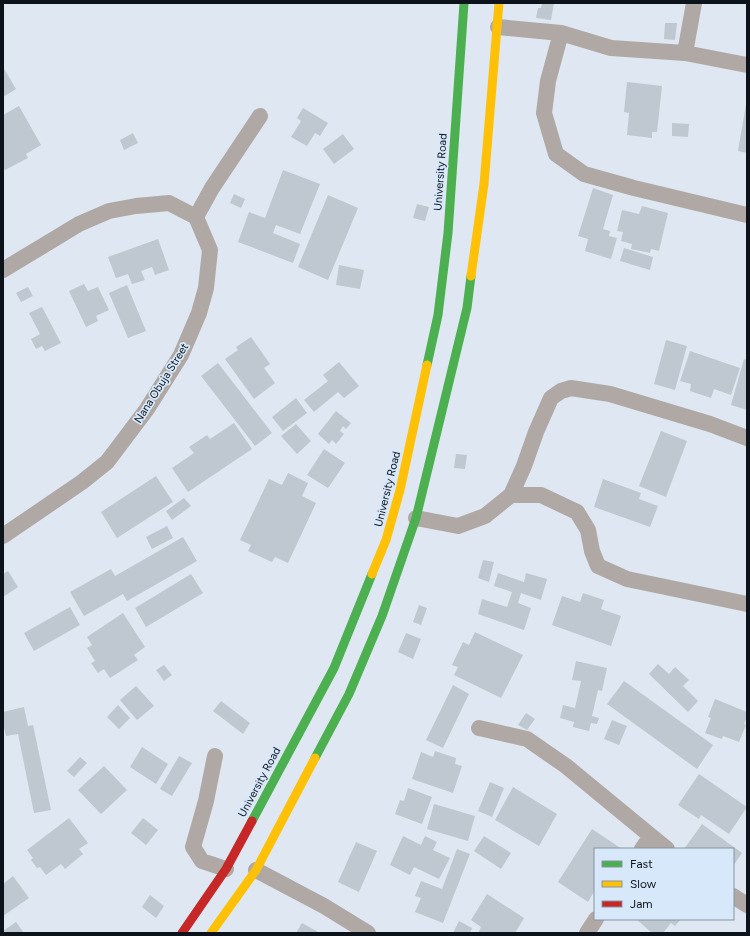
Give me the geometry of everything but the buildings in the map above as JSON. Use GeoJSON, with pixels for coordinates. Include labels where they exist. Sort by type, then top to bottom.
{"type":"FeatureCollection","features":[{"type":"Feature","properties":{"kind":"highway","name":"University Road"},"geometry":{"type":"LineString","coordinates":[[182,933],[226,869],[334,668],[386,540],[400,490],[438,315],[448,233],[464,3]]}},
{"type":"Feature","properties":{"kind":"highway"},"geometry":{"type":"LineString","coordinates":[[211,933],[256,870],[349,694],[382,616],[416,518],[467,308],[484,184],[499,3]]}},
{"type":"Feature","properties":{"kind":"street"},"geometry":{"type":"LineString","coordinates":[[685,53],[694,3]]}},
{"type":"Feature","properties":{"kind":"street"},"geometry":{"type":"LineString","coordinates":[[498,27],[561,33],[611,48],[685,53],[747,65]]}},
{"type":"Feature","properties":{"kind":"street"},"geometry":{"type":"LineString","coordinates":[[561,33],[548,81],[544,113],[556,154],[584,174],[634,188],[747,215]]}},
{"type":"Feature","properties":{"kind":"street"},"geometry":{"type":"LineString","coordinates":[[3,270],[79,224],[109,211],[136,206],[169,203],[196,217],[212,188],[260,116]]}},
{"type":"Feature","properties":{"kind":"street","name":"Nana Obuja Street"},"geometry":{"type":"LineString","coordinates":[[3,536],[82,482],[107,462],[147,409],[181,355],[199,314],[206,288],[210,250],[196,217]]}},
{"type":"Feature","properties":{"kind":"street"},"geometry":{"type":"LineString","coordinates":[[416,518],[458,526],[485,516],[511,496],[551,398],[561,391],[572,388],[610,394],[710,424],[747,438]]}},
{"type":"Feature","properties":{"kind":"street"},"geometry":{"type":"LineString","coordinates":[[511,496],[541,495],[577,512],[588,530],[592,551],[598,566],[627,579],[747,604]]}},
{"type":"Feature","properties":{"kind":"street"},"geometry":{"type":"LineString","coordinates":[[479,728],[527,739],[566,766],[666,848]]}},
{"type":"Feature","properties":{"kind":"street"},"geometry":{"type":"LineString","coordinates":[[215,756],[206,801],[193,847],[202,861],[226,869]]}},
{"type":"Feature","properties":{"kind":"street"},"geometry":{"type":"LineString","coordinates":[[643,848],[651,836]]}},
{"type":"Feature","properties":{"kind":"street"},"geometry":{"type":"LineString","coordinates":[[256,870],[324,906],[368,933]]}},
{"type":"Feature","properties":{"kind":"street"},"geometry":{"type":"LineString","coordinates":[[734,897],[747,905]]}},
{"type":"Feature","properties":{"kind":"street"},"geometry":{"type":"LineString","coordinates":[[587,933],[595,920]]}},
{"type":"Feature","properties":{"kind":"traffic: fast"},"geometry":{"type":"LineString","coordinates":[[427,365],[438,315],[448,233],[464,3]]}},
{"type":"Feature","properties":{"kind":"traffic: fast"},"geometry":{"type":"LineString","coordinates":[[315,758],[349,694],[382,616],[416,518],[467,308],[471,276]]}},
{"type":"Feature","properties":{"kind":"traffic: fast"},"geometry":{"type":"LineString","coordinates":[[252,821],[334,668],[372,574]]}},
{"type":"Feature","properties":{"kind":"traffic: slow"},"geometry":{"type":"LineString","coordinates":[[471,276],[484,184],[499,3]]}},
{"type":"Feature","properties":{"kind":"traffic: slow"},"geometry":{"type":"LineString","coordinates":[[372,574],[386,540],[400,490],[427,365]]}},
{"type":"Feature","properties":{"kind":"traffic: slow"},"geometry":{"type":"LineString","coordinates":[[211,933],[256,870],[315,758]]}},
{"type":"Feature","properties":{"kind":"traffic: jam"},"geometry":{"type":"LineString","coordinates":[[182,933],[226,869],[252,821]]}}]}
